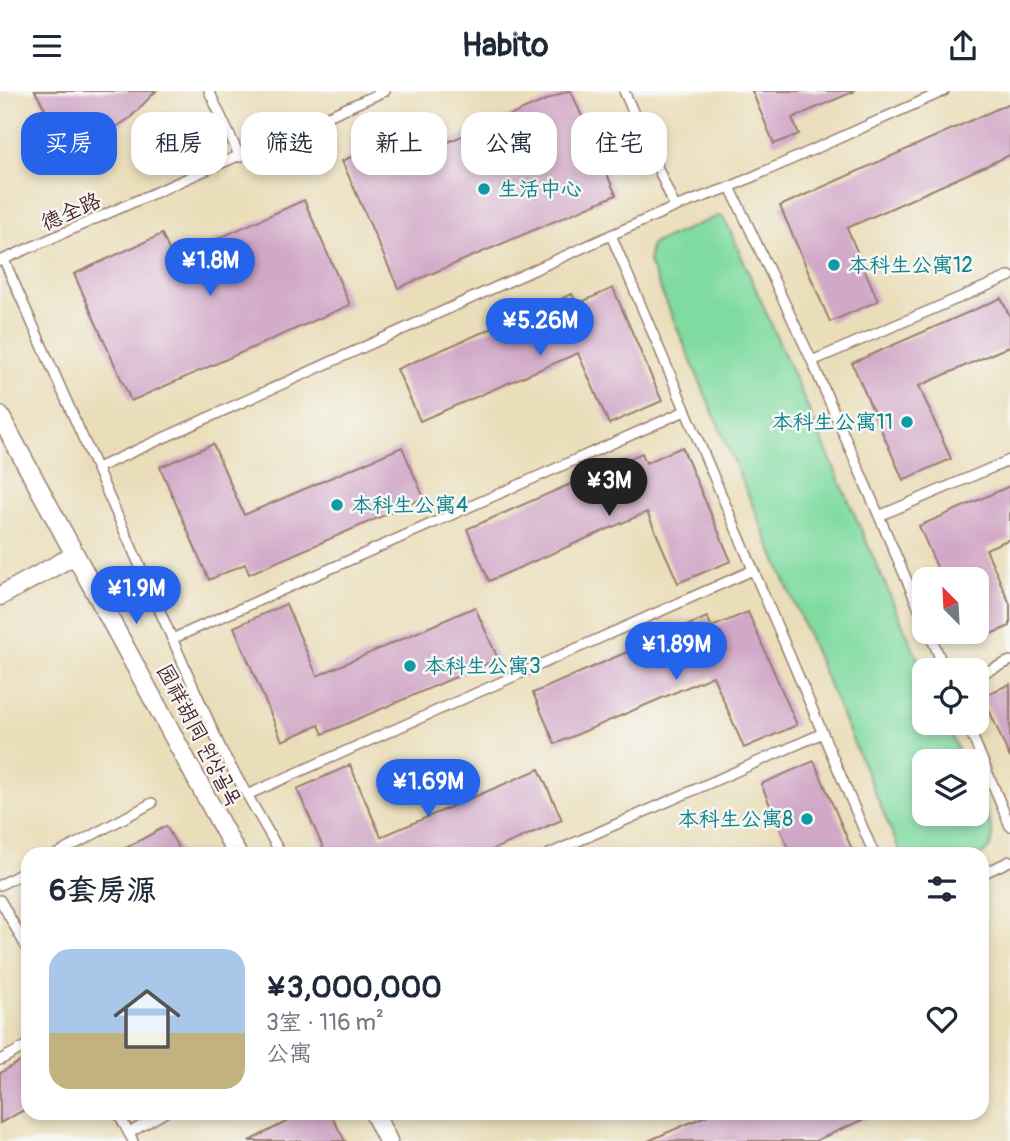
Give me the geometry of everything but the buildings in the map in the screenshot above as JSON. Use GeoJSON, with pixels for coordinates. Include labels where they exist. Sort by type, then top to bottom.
{"type":"FeatureCollection","features":[{"type":"Feature","properties":{"kind":"street","name":"园祥胡同 원상골목"},"geometry":{"type":"LineString","coordinates":[[0,416],[233,847]]}},
{"type":"Feature","properties":{"kind":"street"},"geometry":{"type":"LineString","coordinates":[[0,596],[75,555]]}},
{"type":"Feature","properties":{"kind":"street"},"geometry":{"type":"LineString","coordinates":[[378,1120],[388,1141]]}},
{"type":"Feature","properties":{"kind":"lane"},"geometry":{"type":"LineString","coordinates":[[209,91],[240,157]]}},
{"type":"Feature","properties":{"kind":"lane","name":"德全路"},"geometry":{"type":"LineString","coordinates":[[2,261],[385,91]]}},
{"type":"Feature","properties":{"kind":"lane"},"geometry":{"type":"LineString","coordinates":[[624,91],[675,207]]}},
{"type":"Feature","properties":{"kind":"lane"},"geometry":{"type":"LineString","coordinates":[[97,468],[675,207],[730,187],[944,91]]}},
{"type":"Feature","properties":{"kind":"lane"},"geometry":{"type":"LineString","coordinates":[[730,187],[812,361],[912,592]]}},
{"type":"Feature","properties":{"kind":"lane"},"geometry":{"type":"LineString","coordinates":[[611,236],[871,847]]}},
{"type":"Feature","properties":{"kind":"lane"},"geometry":{"type":"LineString","coordinates":[[2,261],[222,751],[277,847]]}},
{"type":"Feature","properties":{"kind":"lane"},"geometry":{"type":"LineString","coordinates":[[812,361],[1010,276]]}},
{"type":"Feature","properties":{"kind":"lane"},"geometry":{"type":"LineString","coordinates":[[172,639],[685,411]]}},
{"type":"Feature","properties":{"kind":"lane"},"geometry":{"type":"LineString","coordinates":[[879,516],[1010,460]]}},
{"type":"Feature","properties":{"kind":"lane"},"geometry":{"type":"LineString","coordinates":[[247,795],[754,570]]}},
{"type":"Feature","properties":{"kind":"lane"},"geometry":{"type":"LineString","coordinates":[[989,670],[1010,661]]}},
{"type":"Feature","properties":{"kind":"lane"},"geometry":{"type":"LineString","coordinates":[[565,847],[823,733]]}},
{"type":"Feature","properties":{"kind":"lane"},"geometry":{"type":"LineString","coordinates":[[972,735],[1010,826]]}},
{"type":"Feature","properties":{"kind":"lane"},"geometry":{"type":"LineString","coordinates":[[70,847],[152,803]]}},
{"type":"Feature","properties":{"kind":"lane"},"geometry":{"type":"LineString","coordinates":[[989,871],[1010,861]]}},
{"type":"Feature","properties":{"kind":"lane"},"geometry":{"type":"LineString","coordinates":[[0,885],[21,874]]}},
{"type":"Feature","properties":{"kind":"lane"},"geometry":{"type":"LineString","coordinates":[[0,900],[21,938]]}},
{"type":"Feature","properties":{"kind":"lane"},"geometry":{"type":"LineString","coordinates":[[0,1060],[21,1049]]}},
{"type":"Feature","properties":{"kind":"lane"},"geometry":{"type":"LineString","coordinates":[[122,1120],[131,1137],[154,1120]]}},
{"type":"Feature","properties":{"kind":"green space"},"geometry":{"type":"Polygon","coordinates":[[[718,216],[723,217],[917,658],[912,658],[912,735],[951,735],[958,749],[912,749],[912,826],[989,826],[989,820],[992,842],[989,847],[898,847],[649,262],[650,247],[718,216]]]}},
{"type":"Feature","properties":{"kind":"place","name":"生活中心"},"geometry":{"type":"Point","coordinates":[484,189]}},
{"type":"Feature","properties":{"kind":"place","name":"本科生公寓12"},"geometry":{"type":"Point","coordinates":[834,265]}},
{"type":"Feature","properties":{"kind":"place","name":"本科生公寓11"},"geometry":{"type":"Point","coordinates":[907,422]}},
{"type":"Feature","properties":{"kind":"place","name":"本科生公寓4"},"geometry":{"type":"Point","coordinates":[337,505]}},
{"type":"Feature","properties":{"kind":"place","name":"本科生公寓3"},"geometry":{"type":"Point","coordinates":[410,666]}},
{"type":"Feature","properties":{"kind":"place","name":"本科生公寓8"},"geometry":{"type":"Point","coordinates":[807,819]}}]}
